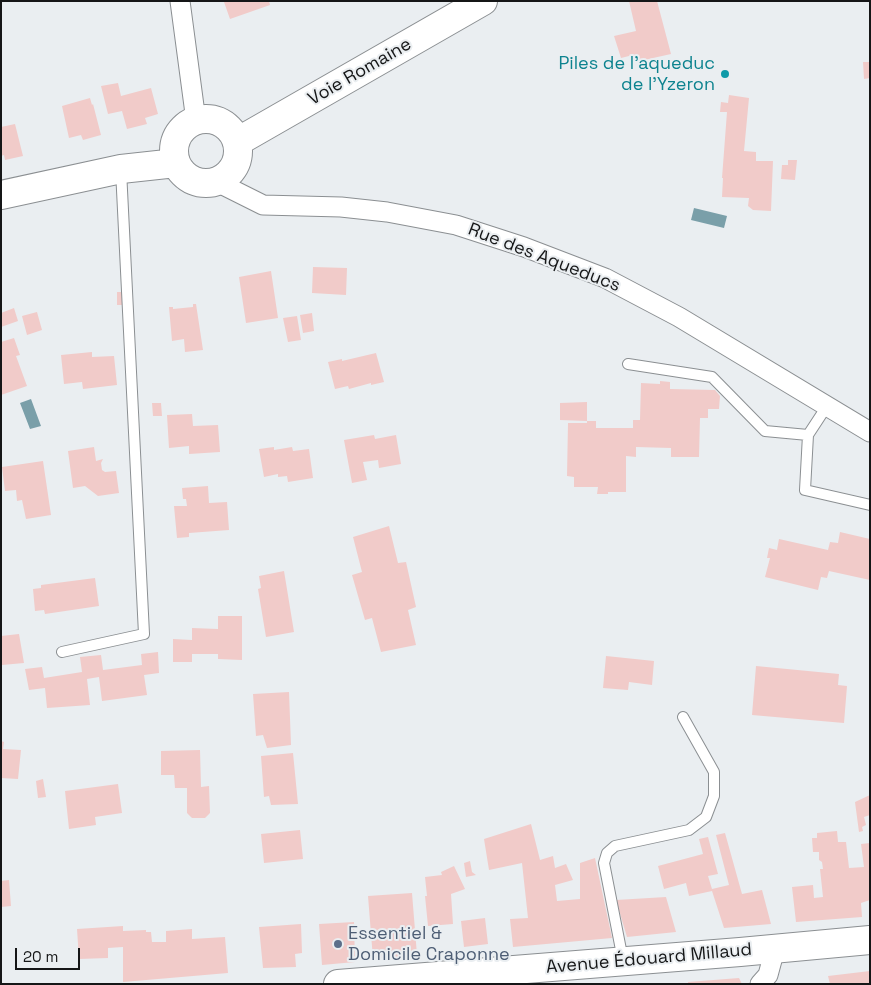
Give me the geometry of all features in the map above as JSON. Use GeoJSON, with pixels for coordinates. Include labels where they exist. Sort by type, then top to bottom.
{"type":"FeatureCollection","features":[{"type":"Feature","properties":{"kind":"street"},"geometry":{"type":"LineString","coordinates":[[180,1],[196,121]]}},
{"type":"Feature","properties":{"kind":"street","name":"Voie Romaine"},"geometry":{"type":"LineString","coordinates":[[237,142],[482,1]]}},
{"type":"Feature","properties":{"kind":"street"},"geometry":{"type":"LineString","coordinates":[[206,119],[221,123],[233,132],[237,142],[239,150],[235,166],[224,178],[217,182],[207,184],[188,178],[181,172],[176,163],[174,148],[179,133],[196,121],[206,119]]}},
{"type":"Feature","properties":{"kind":"street"},"geometry":{"type":"LineString","coordinates":[[1,195],[121,169],[176,163]]}},
{"type":"Feature","properties":{"kind":"street","name":"Rue des Aqueducs"},"geometry":{"type":"LineString","coordinates":[[217,182],[263,205],[341,207],[387,212],[456,225],[524,247],[605,278],[679,317],[870,432]]}},
{"type":"Feature","properties":{"kind":"street","name":"Avenue Édouard Millaud"},"geometry":{"type":"LineString","coordinates":[[338,984],[870,940]]}},
{"type":"Feature","properties":{"kind":"street"},"geometry":{"type":"LineString","coordinates":[[760,984],[768,975],[775,949]]}},
{"type":"Feature","properties":{"kind":"lane"},"geometry":{"type":"LineString","coordinates":[[62,652],[144,634],[121,169]]}},
{"type":"Feature","properties":{"kind":"lane"},"geometry":{"type":"LineString","coordinates":[[628,364],[712,377],[765,431],[808,435]]}},
{"type":"Feature","properties":{"kind":"lane"},"geometry":{"type":"LineString","coordinates":[[827,406],[808,435],[804,490],[870,505]]}},
{"type":"Feature","properties":{"kind":"lane"},"geometry":{"type":"LineString","coordinates":[[623,961],[604,863],[606,853],[615,846],[690,830],[706,817],[714,796],[714,772],[683,717]]}},
{"type":"Feature","properties":{"kind":"water"},"geometry":{"type":"Polygon","coordinates":[[[694,208],[727,216],[724,228],[691,220],[694,208]]]}},
{"type":"Feature","properties":{"kind":"water"},"geometry":{"type":"Polygon","coordinates":[[[31,399],[41,426],[30,429],[20,403],[31,399]]]}},
{"type":"Feature","properties":{"kind":"building"},"geometry":{"type":"Polygon","coordinates":[[[269,1],[270,5],[230,19],[224,2],[269,1]]]}},
{"type":"Feature","properties":{"kind":"building"},"geometry":{"type":"Polygon","coordinates":[[[629,1],[657,1],[671,54],[635,62],[633,55],[621,58],[614,36],[636,31],[629,1]]]}},
{"type":"Feature","properties":{"kind":"building"},"geometry":{"type":"Polygon","coordinates":[[[863,62],[870,62],[870,78],[864,79],[863,62]]]}},
{"type":"Feature","properties":{"kind":"building"},"geometry":{"type":"Polygon","coordinates":[[[118,83],[121,96],[151,88],[158,114],[145,118],[147,124],[127,129],[122,111],[108,114],[101,86],[118,83]]]}},
{"type":"Feature","properties":{"kind":"building"},"geometry":{"type":"Polygon","coordinates":[[[729,95],[749,98],[744,151],[756,152],[756,161],[773,161],[771,211],[753,210],[748,206],[749,198],[722,197],[727,112],[720,112],[721,102],[728,103],[729,95]]]}},
{"type":"Feature","properties":{"kind":"building"},"geometry":{"type":"Polygon","coordinates":[[[90,98],[101,135],[83,140],[81,135],[69,138],[62,106],[90,98]]]}},
{"type":"Feature","properties":{"kind":"building"},"geometry":{"type":"Polygon","coordinates":[[[15,124],[23,156],[5,160],[4,155],[1,156],[1,127],[15,124]]]}},
{"type":"Feature","properties":{"kind":"building"},"geometry":{"type":"Polygon","coordinates":[[[788,160],[797,160],[795,180],[781,179],[782,165],[788,165],[788,160]]]}},
{"type":"Feature","properties":{"kind":"building"},"geometry":{"type":"Polygon","coordinates":[[[313,267],[347,268],[346,295],[312,293],[313,267]]]}},
{"type":"Feature","properties":{"kind":"building"},"geometry":{"type":"Polygon","coordinates":[[[271,271],[278,318],[246,323],[239,277],[271,271]]]}},
{"type":"Feature","properties":{"kind":"building"},"geometry":{"type":"Polygon","coordinates":[[[117,292],[125,292],[125,305],[117,305],[117,292]]]}},
{"type":"Feature","properties":{"kind":"building"},"geometry":{"type":"Polygon","coordinates":[[[193,304],[196,304],[203,350],[185,352],[184,339],[172,341],[169,307],[173,307],[173,309],[193,307],[193,304]]]}},
{"type":"Feature","properties":{"kind":"building"},"geometry":{"type":"Polygon","coordinates":[[[14,308],[18,321],[1,327],[1,313],[14,308]]]}},
{"type":"Feature","properties":{"kind":"building"},"geometry":{"type":"Polygon","coordinates":[[[37,312],[42,330],[27,335],[22,316],[37,312]]]}},
{"type":"Feature","properties":{"kind":"building"},"geometry":{"type":"Polygon","coordinates":[[[312,313],[314,331],[303,333],[300,315],[312,313]]]}},
{"type":"Feature","properties":{"kind":"building"},"geometry":{"type":"Polygon","coordinates":[[[297,316],[301,340],[288,342],[283,318],[297,316]]]}},
{"type":"Feature","properties":{"kind":"building"},"geometry":{"type":"Polygon","coordinates":[[[14,338],[20,355],[16,356],[27,386],[1,395],[1,342],[14,338]]]}},
{"type":"Feature","properties":{"kind":"building"},"geometry":{"type":"Polygon","coordinates":[[[92,352],[92,357],[114,356],[117,385],[83,389],[82,382],[64,384],[61,355],[92,352]]]}},
{"type":"Feature","properties":{"kind":"building"},"geometry":{"type":"Polygon","coordinates":[[[376,353],[384,382],[371,385],[371,383],[349,389],[348,386],[335,389],[328,362],[342,359],[342,361],[376,353]]]}},
{"type":"Feature","properties":{"kind":"building"},"geometry":{"type":"Polygon","coordinates":[[[660,381],[670,382],[670,389],[715,390],[720,396],[719,409],[708,409],[708,418],[700,418],[699,457],[671,457],[671,448],[636,447],[636,457],[626,456],[626,492],[597,494],[598,487],[574,487],[574,477],[567,476],[568,423],[587,423],[587,421],[596,421],[596,428],[633,428],[633,420],[640,420],[641,383],[660,384],[660,381]]]}},
{"type":"Feature","properties":{"kind":"building"},"geometry":{"type":"Polygon","coordinates":[[[587,402],[587,421],[560,420],[560,403],[587,402]]]}},
{"type":"Feature","properties":{"kind":"building"},"geometry":{"type":"Polygon","coordinates":[[[152,403],[161,403],[162,416],[153,416],[152,403]]]}},
{"type":"Feature","properties":{"kind":"building"},"geometry":{"type":"Polygon","coordinates":[[[192,414],[193,426],[218,425],[220,452],[189,454],[189,446],[169,448],[167,415],[192,414]]]}},
{"type":"Feature","properties":{"kind":"building"},"geometry":{"type":"Polygon","coordinates":[[[374,435],[375,439],[396,435],[401,464],[379,468],[378,460],[363,462],[367,480],[352,483],[344,440],[374,435]]]}},
{"type":"Feature","properties":{"kind":"building"},"geometry":{"type":"Polygon","coordinates":[[[94,447],[96,461],[103,459],[101,463],[102,470],[105,472],[116,471],[119,493],[98,496],[85,486],[73,488],[68,451],[94,447]]]}},
{"type":"Feature","properties":{"kind":"building"},"geometry":{"type":"Polygon","coordinates":[[[274,447],[274,450],[292,447],[293,451],[309,449],[313,478],[288,482],[287,476],[278,477],[278,474],[264,477],[259,449],[274,447]]]}},
{"type":"Feature","properties":{"kind":"building"},"geometry":{"type":"Polygon","coordinates":[[[43,461],[51,515],[26,519],[22,500],[17,501],[16,490],[5,491],[2,467],[43,461]]]}},
{"type":"Feature","properties":{"kind":"building"},"geometry":{"type":"Polygon","coordinates":[[[208,486],[209,503],[227,502],[229,530],[189,533],[189,537],[177,538],[174,506],[187,506],[186,499],[183,499],[182,488],[208,486]]]}},
{"type":"Feature","properties":{"kind":"building"},"geometry":{"type":"Polygon","coordinates":[[[389,526],[398,563],[406,562],[416,607],[408,610],[416,645],[381,652],[372,618],[365,620],[352,575],[362,572],[353,537],[389,526]]]}},
{"type":"Feature","properties":{"kind":"building"},"geometry":{"type":"Polygon","coordinates":[[[840,532],[870,539],[870,580],[829,571],[827,578],[821,577],[818,590],[765,577],[770,558],[767,558],[769,548],[777,550],[779,539],[828,550],[830,542],[838,543],[840,532]]]}},
{"type":"Feature","properties":{"kind":"building"},"geometry":{"type":"Polygon","coordinates":[[[284,571],[294,632],[266,637],[258,589],[261,588],[259,576],[284,571]]]}},
{"type":"Feature","properties":{"kind":"building"},"geometry":{"type":"Polygon","coordinates":[[[95,578],[99,606],[45,614],[44,610],[35,611],[33,589],[41,588],[41,585],[95,578]]]}},
{"type":"Feature","properties":{"kind":"building"},"geometry":{"type":"Polygon","coordinates":[[[218,616],[242,616],[242,660],[218,659],[218,654],[192,654],[192,662],[173,662],[173,639],[192,640],[192,628],[218,629],[218,616]]]}},
{"type":"Feature","properties":{"kind":"building"},"geometry":{"type":"Polygon","coordinates":[[[19,634],[24,663],[2,665],[1,636],[19,634]]]}},
{"type":"Feature","properties":{"kind":"building"},"geometry":{"type":"Polygon","coordinates":[[[158,652],[159,673],[144,675],[147,695],[102,701],[99,677],[87,679],[90,705],[47,708],[45,688],[29,690],[25,669],[42,667],[44,678],[82,672],[80,657],[101,655],[103,670],[142,665],[141,654],[158,652]]]}},
{"type":"Feature","properties":{"kind":"building"},"geometry":{"type":"Polygon","coordinates":[[[606,656],[654,661],[652,685],[629,682],[628,690],[603,688],[606,656]]]}},
{"type":"Feature","properties":{"kind":"building"},"geometry":{"type":"Polygon","coordinates":[[[756,666],[839,674],[838,685],[847,686],[844,723],[752,715],[756,666]]]}},
{"type":"Feature","properties":{"kind":"building"},"geometry":{"type":"Polygon","coordinates":[[[289,692],[291,745],[267,748],[263,735],[256,736],[253,694],[289,692]]]}},
{"type":"Feature","properties":{"kind":"building"},"geometry":{"type":"Polygon","coordinates":[[[1,741],[4,742],[3,749],[21,750],[18,779],[1,778],[1,741]]]}},
{"type":"Feature","properties":{"kind":"building"},"geometry":{"type":"Polygon","coordinates":[[[200,750],[201,787],[209,786],[210,813],[205,818],[192,818],[187,813],[187,788],[175,788],[174,775],[161,775],[161,751],[200,750]]]}},
{"type":"Feature","properties":{"kind":"building"},"geometry":{"type":"Polygon","coordinates":[[[293,753],[298,804],[271,805],[269,796],[264,797],[261,756],[293,753]]]}},
{"type":"Feature","properties":{"kind":"building"},"geometry":{"type":"Polygon","coordinates":[[[43,779],[46,797],[38,798],[36,781],[43,779]]]}},
{"type":"Feature","properties":{"kind":"building"},"geometry":{"type":"Polygon","coordinates":[[[118,784],[122,813],[95,817],[96,825],[69,829],[65,791],[118,784]]]}},
{"type":"Feature","properties":{"kind":"building"},"geometry":{"type":"Polygon","coordinates":[[[870,795],[870,815],[864,817],[866,825],[862,827],[863,831],[859,832],[855,802],[870,795]]]}},
{"type":"Feature","properties":{"kind":"building"},"geometry":{"type":"Polygon","coordinates":[[[531,824],[540,860],[553,856],[555,868],[566,864],[573,880],[555,885],[557,901],[580,899],[580,863],[595,858],[612,938],[513,947],[510,919],[528,918],[522,863],[489,870],[484,839],[531,824]]]}},
{"type":"Feature","properties":{"kind":"building"},"geometry":{"type":"Polygon","coordinates":[[[300,830],[303,859],[264,863],[261,834],[300,830]]]}},
{"type":"Feature","properties":{"kind":"building"},"geometry":{"type":"Polygon","coordinates":[[[837,831],[838,842],[846,842],[849,868],[864,867],[861,844],[870,843],[870,900],[861,903],[862,917],[796,922],[792,887],[813,885],[814,898],[823,897],[820,869],[823,869],[822,862],[819,860],[819,852],[813,852],[812,838],[817,838],[817,833],[837,831]]]}},
{"type":"Feature","properties":{"kind":"building"},"geometry":{"type":"Polygon","coordinates":[[[725,833],[742,894],[762,890],[771,924],[724,928],[712,891],[689,896],[686,883],[664,889],[658,866],[703,854],[699,839],[708,837],[718,874],[708,876],[712,889],[729,885],[716,835],[725,833]]]}},
{"type":"Feature","properties":{"kind":"building"},"geometry":{"type":"Polygon","coordinates":[[[470,861],[472,872],[476,875],[466,877],[464,863],[470,861]]]}},
{"type":"Feature","properties":{"kind":"building"},"geometry":{"type":"Polygon","coordinates":[[[454,866],[465,889],[451,894],[453,924],[428,926],[425,877],[442,875],[441,872],[454,866]]]}},
{"type":"Feature","properties":{"kind":"building"},"geometry":{"type":"Polygon","coordinates":[[[9,880],[11,906],[1,907],[1,881],[9,880]]]}},
{"type":"Feature","properties":{"kind":"building"},"geometry":{"type":"Polygon","coordinates":[[[412,893],[417,955],[373,959],[368,896],[412,893]]]}},
{"type":"Feature","properties":{"kind":"building"},"geometry":{"type":"Polygon","coordinates":[[[666,897],[676,932],[627,937],[616,900],[666,897]]]}},
{"type":"Feature","properties":{"kind":"building"},"geometry":{"type":"Polygon","coordinates":[[[485,918],[488,944],[464,947],[461,921],[485,918]]]}},
{"type":"Feature","properties":{"kind":"building"},"geometry":{"type":"Polygon","coordinates":[[[354,922],[355,962],[322,965],[319,924],[354,922]]]}},
{"type":"Feature","properties":{"kind":"building"},"geometry":{"type":"Polygon","coordinates":[[[301,924],[302,953],[295,954],[296,967],[263,968],[259,927],[301,924]]]}},
{"type":"Feature","properties":{"kind":"building"},"geometry":{"type":"Polygon","coordinates":[[[123,926],[123,931],[146,930],[146,932],[151,932],[152,942],[166,942],[166,931],[192,929],[192,939],[225,937],[228,973],[123,982],[123,947],[108,948],[108,958],[79,959],[77,929],[123,926]]]}},
{"type":"Feature","properties":{"kind":"building"},"geometry":{"type":"Polygon","coordinates":[[[870,971],[870,984],[830,984],[828,976],[870,971]]]}},
{"type":"Feature","properties":{"kind":"building"},"geometry":{"type":"Polygon","coordinates":[[[739,978],[742,984],[688,984],[688,982],[739,978]]]}},
{"type":"Feature","properties":{"kind":"place","name":"Piles de l'aqueduc de l'Yzeron"},"geometry":{"type":"Point","coordinates":[725,74]}},
{"type":"Feature","properties":{"kind":"place","name":"Essentiel & Domicile Craponne"},"geometry":{"type":"Point","coordinates":[338,944]}}]}
